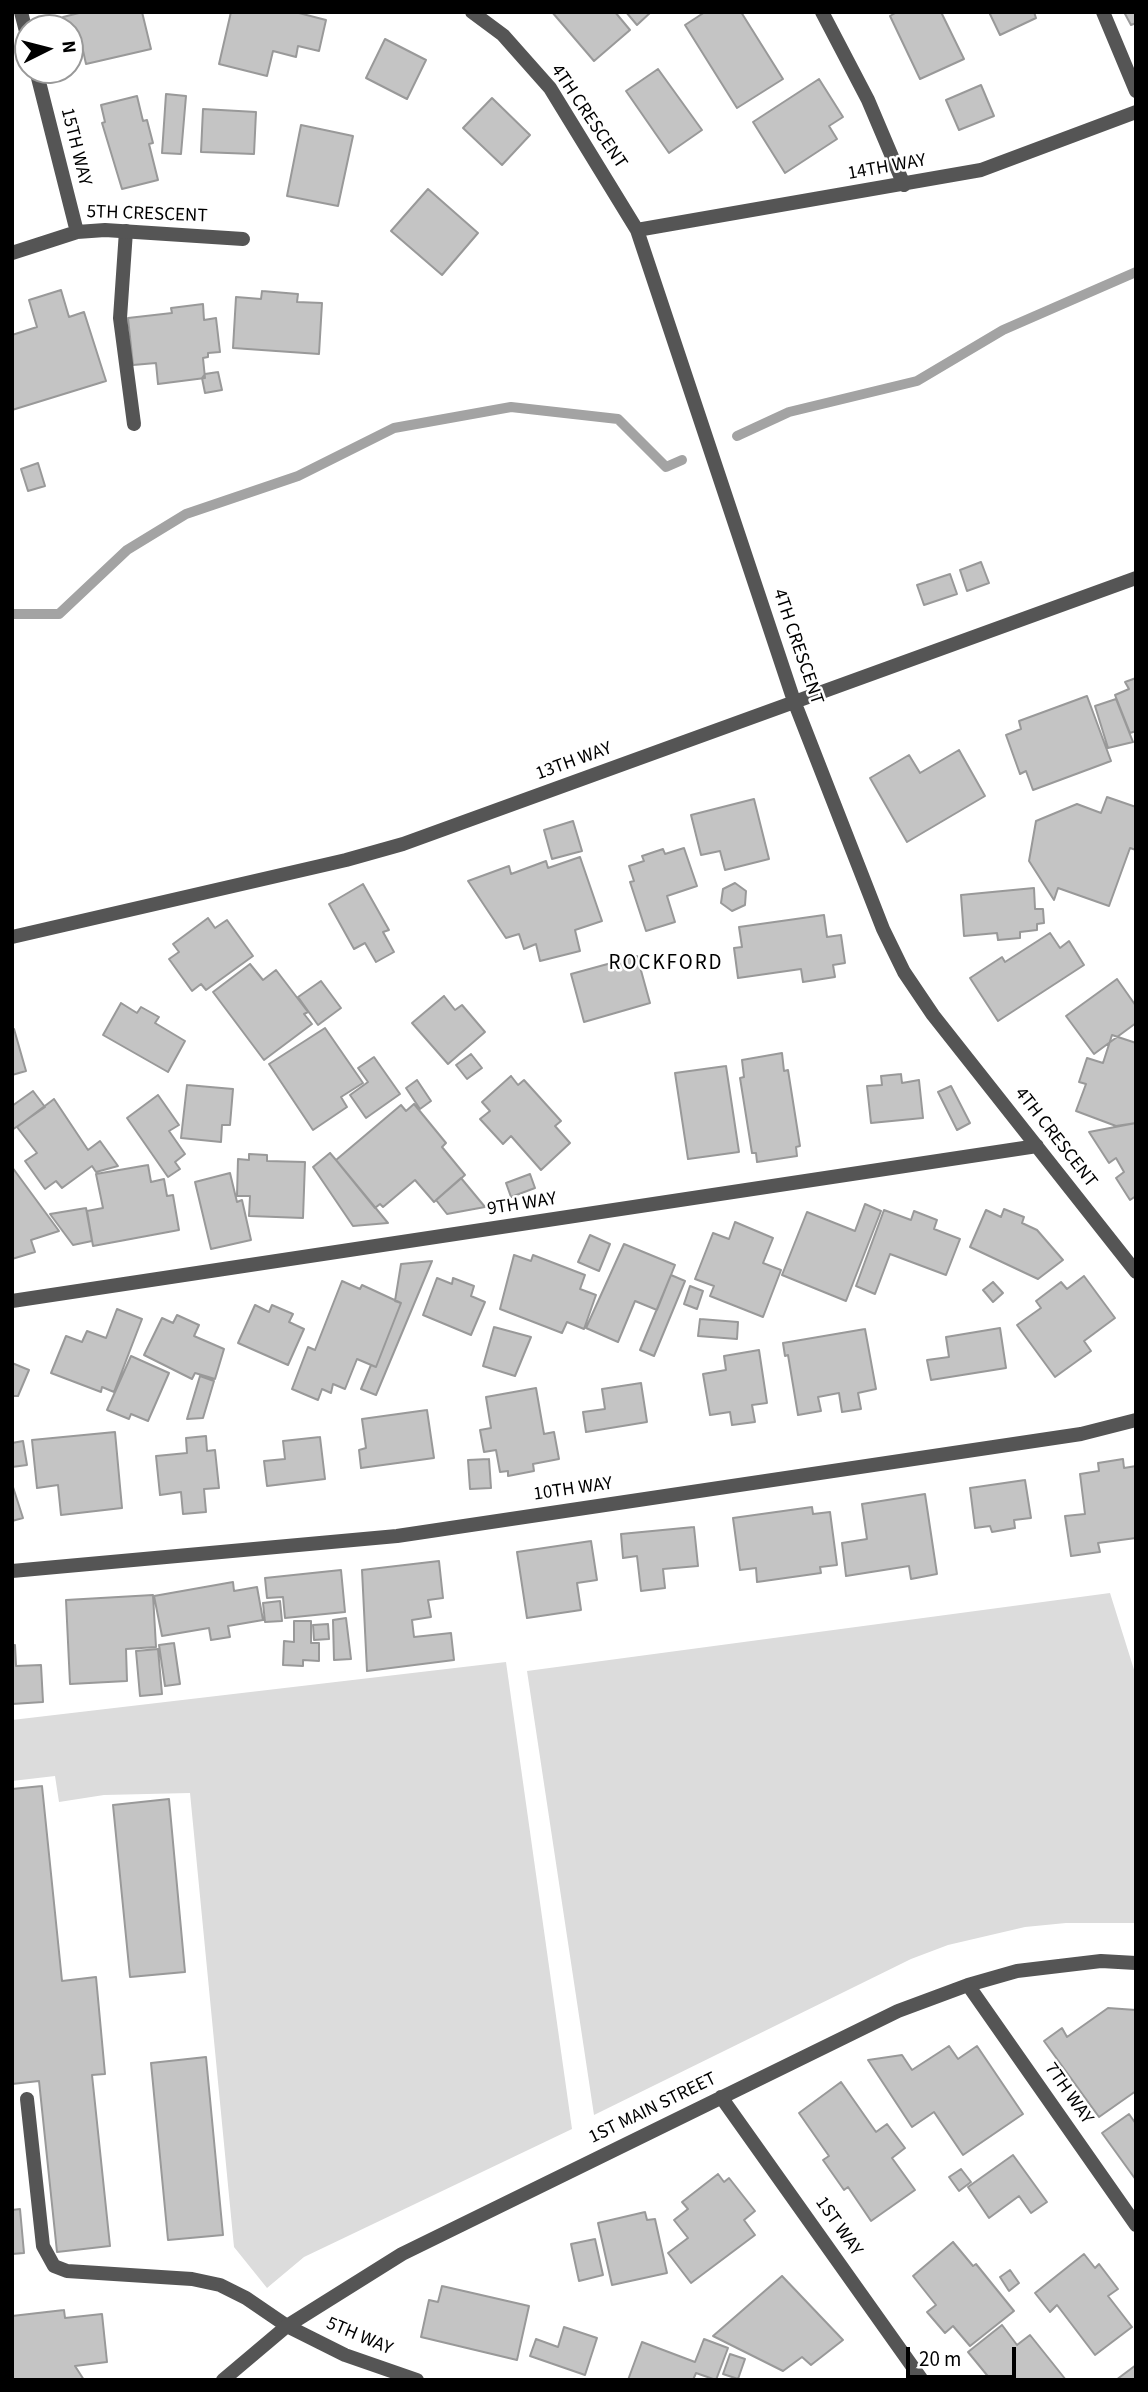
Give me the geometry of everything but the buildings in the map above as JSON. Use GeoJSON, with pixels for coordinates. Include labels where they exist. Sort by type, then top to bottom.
{"type":"FeatureCollection","features":[{"type":"Feature","properties":{"kind":"street","name":"4TH CRESCENT"},"geometry":{"type":"LineString","coordinates":[[472,12],[503,35],[550,88],[637,230],[794,701],[883,929],[904,972],[933,1015],[1136,1272]]}},
{"type":"Feature","properties":{"kind":"street"},"geometry":{"type":"LineString","coordinates":[[822,12],[868,100],[904,185]]}},
{"type":"Feature","properties":{"kind":"street"},"geometry":{"type":"LineString","coordinates":[[1103,12],[1136,91]]}},
{"type":"Feature","properties":{"kind":"street","name":"15TH WAY"},"geometry":{"type":"LineString","coordinates":[[40,84],[77,232]]}},
{"type":"Feature","properties":{"kind":"street","name":"14TH WAY"},"geometry":{"type":"LineString","coordinates":[[637,230],[981,170],[1136,112]]}},
{"type":"Feature","properties":{"kind":"street"},"geometry":{"type":"LineString","coordinates":[[126,231],[120,318],[134,424]]}},
{"type":"Feature","properties":{"kind":"street","name":"5TH CRESCENT"},"geometry":{"type":"LineString","coordinates":[[12,253],[77,232],[126,231],[243,239]]}},
{"type":"Feature","properties":{"kind":"street","name":"13TH WAY"},"geometry":{"type":"LineString","coordinates":[[12,937],[346,860],[403,844],[1136,579]]}},
{"type":"Feature","properties":{"kind":"street","name":"9TH WAY"},"geometry":{"type":"LineString","coordinates":[[12,1301],[1037,1146]]}},
{"type":"Feature","properties":{"kind":"street","name":"10TH WAY"},"geometry":{"type":"LineString","coordinates":[[12,1571],[397,1536],[1081,1434],[1136,1420]]}},
{"type":"Feature","properties":{"kind":"street","name":"1ST MAIN STREET"},"geometry":{"type":"LineString","coordinates":[[223,2380],[287,2326],[402,2255],[898,2011],[968,1985],[1056,1965],[1101,1961],[1136,1963]]}},
{"type":"Feature","properties":{"kind":"street","name":"7TH WAY"},"geometry":{"type":"LineString","coordinates":[[968,1985],[1136,2225]]}},
{"type":"Feature","properties":{"kind":"street","name":"1ST WAY"},"geometry":{"type":"LineString","coordinates":[[721,2097],[922,2380]]}},
{"type":"Feature","properties":{"kind":"street","name":"5TH WAY"},"geometry":{"type":"LineString","coordinates":[[27,2099],[43,2246],[54,2266],[67,2271],[192,2279],[220,2285],[246,2298],[287,2326],[345,2355],[417,2380]]}},
{"type":"Feature","properties":{"kind":"shaded area"},"geometry":{"type":"Polygon","coordinates":[[[1110,1593],[1136,1676],[1136,1923],[1066,1923],[1025,1927],[948,1945],[911,1959],[594,2115],[527,1671],[1110,1593]]]}},
{"type":"Feature","properties":{"kind":"shaded area"},"geometry":{"type":"Polygon","coordinates":[[[506,1662],[572,2129],[304,2257],[267,2288],[234,2247],[190,1793],[104,1795],[59,1802],[55,1776],[12,1781],[12,1720],[506,1662]]]}},
{"type":"Feature","properties":{"kind":"waterway"},"geometry":{"type":"LineString","coordinates":[[737,436],[789,412],[917,381],[1003,330],[1136,272]]}},
{"type":"Feature","properties":{"kind":"waterway"},"geometry":{"type":"LineString","coordinates":[[12,614],[59,614],[127,550],[186,514],[298,476],[394,428],[511,407],[618,419],[666,467],[682,460]]}},
{"type":"Feature","properties":{"kind":"district","name":"ROCKFORD"},"geometry":{"type":"Point","coordinates":[666,964]}}]}
